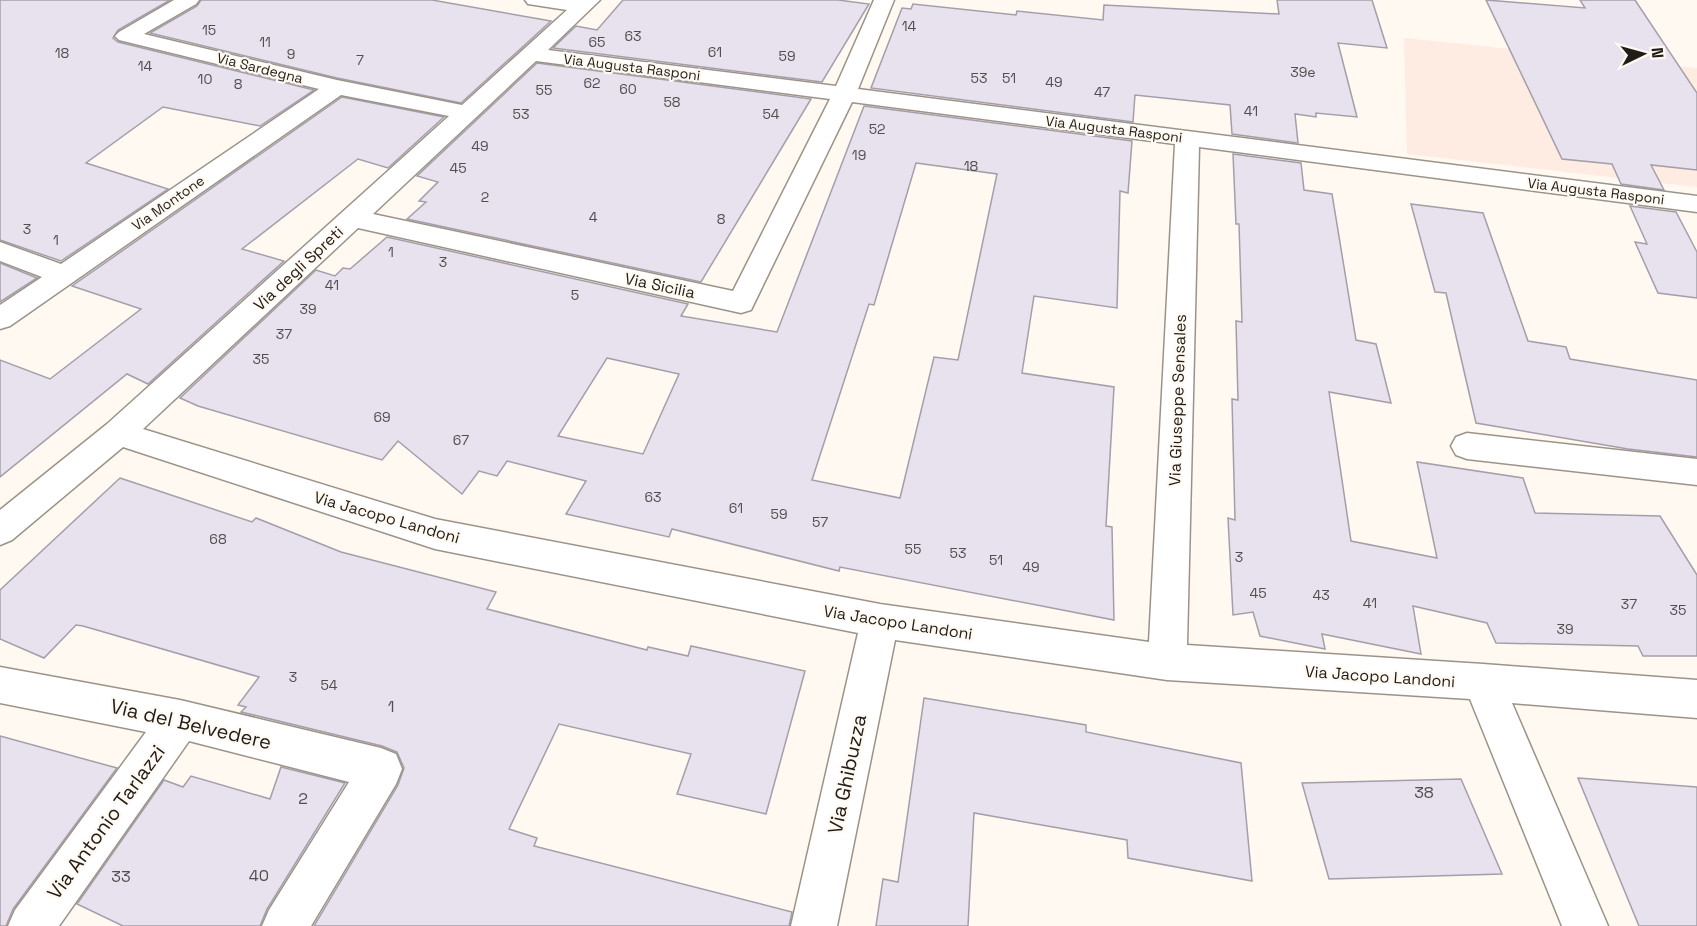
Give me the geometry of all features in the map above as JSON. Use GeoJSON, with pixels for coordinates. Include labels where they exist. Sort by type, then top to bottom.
{"type":"FeatureCollection","features":[{"type":"Feature","properties":{"kind":"street","name":"Via Sardegna"},"geometry":{"type":"LineString","coordinates":[[189,0],[126,36],[337,87],[467,112]]}},
{"type":"Feature","properties":{"kind":"street"},"geometry":{"type":"LineString","coordinates":[[535,0],[586,3]]}},
{"type":"Feature","properties":{"kind":"street"},"geometry":{"type":"LineString","coordinates":[[844,95],[884,0]]}},
{"type":"Feature","properties":{"kind":"street","name":"Via degli Spreti"},"geometry":{"type":"LineString","coordinates":[[0,530],[118,433],[586,3]]}},
{"type":"Feature","properties":{"kind":"street","name":"Via Augusta Rasponi"},"geometry":{"type":"LineString","coordinates":[[531,54],[1697,204]]}},
{"type":"Feature","properties":{"kind":"street","name":"Via Montone"},"geometry":{"type":"LineString","coordinates":[[0,319],[337,87]]}},
{"type":"Feature","properties":{"kind":"street","name":"Via Sicilia"},"geometry":{"type":"LineString","coordinates":[[352,218],[741,303],[844,95]]}},
{"type":"Feature","properties":{"kind":"street","name":"Via Giuseppe Sensales"},"geometry":{"type":"LineString","coordinates":[[1167,662],[1187,138]]}},
{"type":"Feature","properties":{"kind":"street"},"geometry":{"type":"LineString","coordinates":[[0,251],[64,275]]}},
{"type":"Feature","properties":{"kind":"street","name":"Via Jacopo Landoni"},"geometry":{"type":"LineString","coordinates":[[118,433],[435,534],[880,621],[1167,662],[1483,682],[1697,699]]}},
{"type":"Feature","properties":{"kind":"street"},"geometry":{"type":"LineString","coordinates":[[1467,446],[1697,472]]}},
{"type":"Feature","properties":{"kind":"street","name":"Via Ghibuzza"},"geometry":{"type":"LineString","coordinates":[[813,926],[880,621]]}},
{"type":"Feature","properties":{"kind":"street"},"geometry":{"type":"LineString","coordinates":[[1483,682],[1585,926]]}},
{"type":"Feature","properties":{"kind":"street","name":"Via del Belvedere"},"geometry":{"type":"LineString","coordinates":[[0,685],[180,718],[381,769],[285,926]]}},
{"type":"Feature","properties":{"kind":"street","name":"Via Antonio Tarlazzi"},"geometry":{"type":"LineString","coordinates":[[30,926],[180,718]]}},
{"type":"Feature","properties":{"kind":"shaded area"},"geometry":{"type":"Polygon","coordinates":[[[1404,38],[1697,68],[1697,187],[1407,154],[1404,38]]]}},
{"type":"Feature","properties":{"kind":"building"},"geometry":{"type":"Polygon","coordinates":[[[0,0],[170,0],[118,30],[113,38],[118,42],[314,90],[260,126],[163,107],[86,163],[168,189],[61,261],[0,240],[0,0]]]}},
{"type":"Feature","properties":{"kind":"building"},"geometry":{"type":"Polygon","coordinates":[[[201,0],[432,0],[551,21],[461,103],[337,78],[150,33],[197,6],[201,0]]]}},
{"type":"Feature","properties":{"kind":"building"},"geometry":{"type":"Polygon","coordinates":[[[623,0],[838,0],[869,4],[822,82],[553,48],[576,26],[597,30],[623,0]]]}},
{"type":"Feature","properties":{"kind":"building"},"geometry":{"type":"Polygon","coordinates":[[[1277,0],[1372,0],[1387,48],[1338,43],[1357,117],[1316,113],[1316,117],[1295,114],[1298,143],[1232,134],[1230,105],[1135,95],[1133,122],[871,88],[902,8],[911,9],[913,4],[1016,15],[1017,11],[1103,20],[1104,5],[1279,14],[1277,0]]]}},
{"type":"Feature","properties":{"kind":"building"},"geometry":{"type":"Polygon","coordinates":[[[1486,0],[1585,8],[1580,0],[1635,0],[1697,93],[1697,170],[1651,165],[1664,190],[1621,184],[1612,164],[1562,159],[1486,0]]]}},
{"type":"Feature","properties":{"kind":"building"},"geometry":{"type":"Polygon","coordinates":[[[537,63],[811,99],[701,282],[407,219],[426,202],[419,201],[438,182],[417,176],[537,63]]]}},
{"type":"Feature","properties":{"kind":"building"},"geometry":{"type":"Polygon","coordinates":[[[342,97],[444,117],[388,168],[358,159],[242,249],[284,261],[148,384],[127,374],[0,477],[0,360],[50,379],[141,309],[72,286],[342,97]]]}},
{"type":"Feature","properties":{"kind":"building"},"geometry":{"type":"Polygon","coordinates":[[[864,106],[1132,141],[1128,193],[1120,191],[1117,308],[1034,296],[1022,373],[1114,387],[1106,526],[1112,527],[1114,620],[840,567],[839,571],[672,529],[669,537],[566,514],[586,481],[507,461],[497,476],[479,471],[462,494],[398,441],[382,460],[198,406],[180,398],[316,270],[335,276],[343,268],[350,269],[387,237],[688,304],[681,316],[777,332],[864,106]],[[916,163],[874,305],[869,304],[812,480],[900,498],[934,357],[958,360],[997,174],[916,163]],[[607,358],[558,436],[643,454],[679,374],[607,358]]]}},
{"type":"Feature","properties":{"kind":"building"},"geometry":{"type":"Polygon","coordinates":[[[1233,154],[1301,163],[1304,190],[1332,194],[1356,340],[1376,344],[1391,403],[1329,392],[1351,541],[1437,558],[1417,462],[1523,478],[1535,513],[1660,516],[1697,575],[1697,656],[1643,656],[1638,646],[1496,643],[1487,623],[1413,606],[1421,654],[1322,634],[1325,649],[1260,636],[1253,612],[1233,615],[1228,518],[1235,520],[1232,399],[1238,400],[1236,321],[1242,322],[1239,224],[1236,224],[1233,154]]]}},
{"type":"Feature","properties":{"kind":"building"},"geometry":{"type":"Polygon","coordinates":[[[1411,204],[1483,213],[1528,341],[1566,347],[1570,359],[1697,380],[1697,457],[1628,449],[1476,423],[1446,293],[1435,292],[1411,204]]]}},
{"type":"Feature","properties":{"kind":"building"},"geometry":{"type":"Polygon","coordinates":[[[1630,206],[1676,212],[1697,252],[1697,298],[1658,293],[1635,242],[1647,244],[1630,206]]]}},
{"type":"Feature","properties":{"kind":"building"},"geometry":{"type":"Polygon","coordinates":[[[0,263],[37,278],[0,302],[0,263]]]}},
{"type":"Feature","properties":{"kind":"building"},"geometry":{"type":"Polygon","coordinates":[[[120,478],[252,522],[256,518],[341,552],[496,592],[487,609],[647,650],[648,647],[688,656],[691,646],[805,671],[766,814],[677,794],[691,754],[559,724],[509,829],[537,838],[534,846],[792,912],[789,926],[314,926],[398,785],[404,768],[397,752],[382,746],[241,712],[246,707],[238,705],[259,677],[83,626],[76,625],[44,658],[0,639],[0,590],[120,478]]]}},
{"type":"Feature","properties":{"kind":"building"},"geometry":{"type":"Polygon","coordinates":[[[924,698],[1086,725],[1086,732],[1241,763],[1252,881],[1128,858],[1127,840],[974,813],[968,926],[876,926],[883,879],[898,882],[924,698]]]}},
{"type":"Feature","properties":{"kind":"building"},"geometry":{"type":"Polygon","coordinates":[[[0,736],[117,768],[13,909],[6,926],[0,926],[0,736]]]}},
{"type":"Feature","properties":{"kind":"building"},"geometry":{"type":"Polygon","coordinates":[[[281,767],[345,783],[267,909],[260,926],[123,926],[77,904],[164,780],[183,787],[191,776],[270,799],[281,767]]]}},
{"type":"Feature","properties":{"kind":"building"},"geometry":{"type":"Polygon","coordinates":[[[1578,778],[1697,787],[1697,926],[1639,926],[1578,778]]]}},
{"type":"Feature","properties":{"kind":"building"},"geometry":{"type":"Polygon","coordinates":[[[1461,779],[1502,874],[1329,879],[1302,783],[1461,779]]]}}]}
